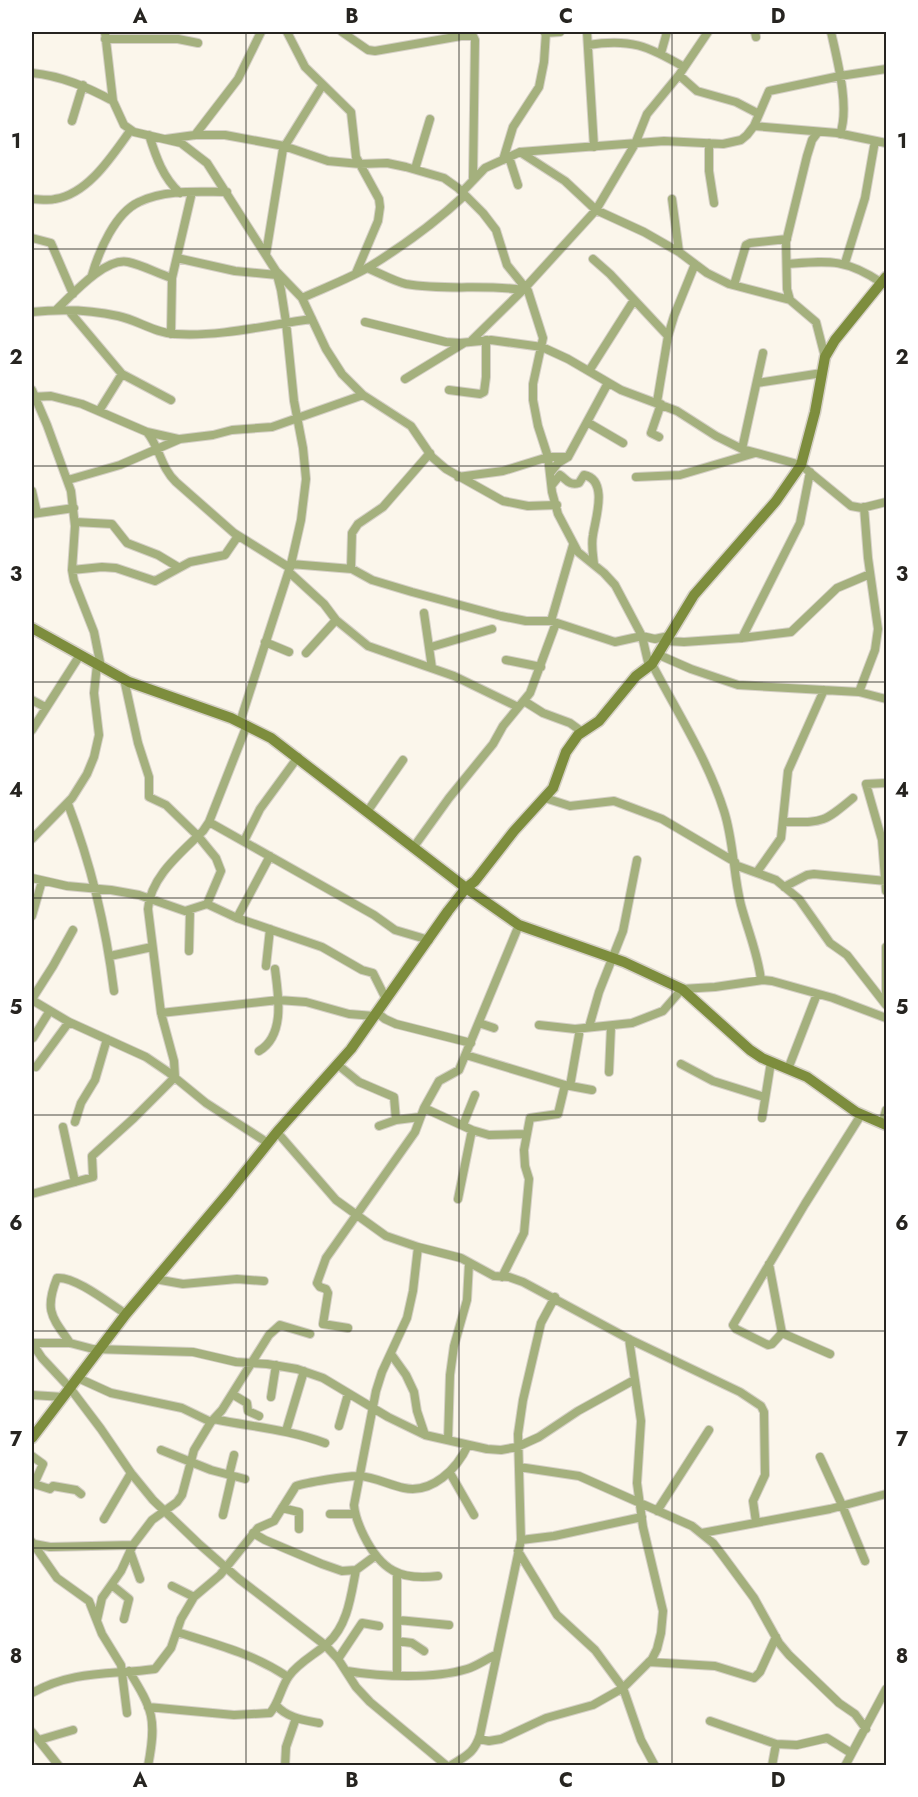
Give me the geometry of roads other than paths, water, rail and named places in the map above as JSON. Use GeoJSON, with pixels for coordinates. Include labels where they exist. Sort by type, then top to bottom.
{"type":"FeatureCollection","features":[{"type":"Feature","properties":{"kind":"street"},"geometry":{"type":"LineString","coordinates":[[195,135],[238,79],[261,32]]}},
{"type":"Feature","properties":{"kind":"street"},"geometry":{"type":"LineString","coordinates":[[287,32],[305,67],[352,115],[355,150],[360,164],[375,189],[380,207],[378,221],[356,273]]}},
{"type":"Feature","properties":{"kind":"street"},"geometry":{"type":"LineString","coordinates":[[342,32],[350,34],[368,50],[375,51],[461,36],[473,36],[475,40],[473,178]]}},
{"type":"Feature","properties":{"kind":"street"},"geometry":{"type":"LineString","coordinates":[[518,185],[506,158],[513,127],[539,87],[544,62],[546,32],[560,32]]}},
{"type":"Feature","properties":{"kind":"street"},"geometry":{"type":"LineString","coordinates":[[587,32],[594,147]]}},
{"type":"Feature","properties":{"kind":"street"},"geometry":{"type":"LineString","coordinates":[[661,54],[667,32]]}},
{"type":"Feature","properties":{"kind":"street"},"geometry":{"type":"LineString","coordinates":[[405,379],[468,341],[524,289],[596,210],[635,144],[647,114],[679,75],[708,32]]}},
{"type":"Feature","properties":{"kind":"street"},"geometry":{"type":"LineString","coordinates":[[831,32],[840,76],[843,123],[840,134]]}},
{"type":"Feature","properties":{"kind":"street"},"geometry":{"type":"LineString","coordinates":[[198,43],[178,39],[105,35],[113,101],[124,125],[130,130],[182,143],[207,163],[277,273],[302,298],[334,364],[363,395],[411,426],[430,453],[446,469],[503,501],[528,506],[557,505]]}},
{"type":"Feature","properties":{"kind":"street"},"geometry":{"type":"LineString","coordinates":[[588,45],[624,42],[661,54],[684,67]]}},
{"type":"Feature","properties":{"kind":"street"},"geometry":{"type":"LineString","coordinates":[[302,298],[367,268],[440,217],[464,193],[473,178],[484,168],[520,152],[664,141],[723,144],[741,140],[754,126],[768,91],[886,69]]}},
{"type":"Feature","properties":{"kind":"street"},"geometry":{"type":"LineString","coordinates":[[32,73],[54,76],[83,85],[113,101]]}},
{"type":"Feature","properties":{"kind":"street"},"geometry":{"type":"LineString","coordinates":[[679,75],[697,91],[736,102],[759,114]]}},
{"type":"Feature","properties":{"kind":"street"},"geometry":{"type":"LineString","coordinates":[[72,121],[83,85]]}},
{"type":"Feature","properties":{"kind":"street"},"geometry":{"type":"LineString","coordinates":[[258,274],[267,256],[284,146],[322,86]]}},
{"type":"Feature","properties":{"kind":"street"},"geometry":{"type":"LineString","coordinates":[[415,170],[430,118]]}},
{"type":"Feature","properties":{"kind":"street"},"geometry":{"type":"LineString","coordinates":[[754,126],[840,134],[886,142]]}},
{"type":"Feature","properties":{"kind":"street"},"geometry":{"type":"LineString","coordinates":[[32,199],[54,200],[76,189],[99,173],[130,130]]}},
{"type":"Feature","properties":{"kind":"street"},"geometry":{"type":"LineString","coordinates":[[790,300],[787,289],[787,239],[807,156],[818,132]]}},
{"type":"Feature","properties":{"kind":"street"},"geometry":{"type":"LineString","coordinates":[[149,135],[161,169],[171,185],[180,193]]}},
{"type":"Feature","properties":{"kind":"street"},"geometry":{"type":"LineString","coordinates":[[166,139],[195,135],[225,135],[284,146],[328,161],[360,164],[387,163],[444,178],[464,193],[490,220],[496,230],[507,265],[524,289],[543,338],[533,400],[548,458],[558,514],[578,552],[615,585],[642,636],[650,665],[708,772],[730,832],[741,904],[759,961],[761,980]]}},
{"type":"Feature","properties":{"kind":"street"},"geometry":{"type":"LineString","coordinates":[[845,264],[866,198],[876,141]]}},
{"type":"Feature","properties":{"kind":"street"},"geometry":{"type":"LineString","coordinates":[[709,143],[709,171],[714,203]]}},
{"type":"Feature","properties":{"kind":"street"},"geometry":{"type":"LineString","coordinates":[[520,152],[565,181],[596,210],[644,232],[734,285],[790,300],[816,322],[825,357]]}},
{"type":"Feature","properties":{"kind":"street"},"geometry":{"type":"LineString","coordinates":[[171,334],[172,278],[192,192]]}},
{"type":"Feature","properties":{"kind":"street"},"geometry":{"type":"LineString","coordinates":[[92,275],[98,254],[117,221],[137,202],[161,195],[226,192]]}},
{"type":"Feature","properties":{"kind":"street"},"geometry":{"type":"LineString","coordinates":[[672,199],[679,252]]}},
{"type":"Feature","properties":{"kind":"street"},"geometry":{"type":"LineString","coordinates":[[32,238],[51,243],[74,294]]}},
{"type":"Feature","properties":{"kind":"street"},"geometry":{"type":"LineString","coordinates":[[734,285],[747,245],[787,239]]}},
{"type":"Feature","properties":{"kind":"street"},"geometry":{"type":"LineString","coordinates":[[177,258],[258,274],[277,273]]}},
{"type":"Feature","properties":{"kind":"street"},"geometry":{"type":"LineString","coordinates":[[593,259],[668,336]]}},
{"type":"Feature","properties":{"kind":"street"},"geometry":{"type":"LineString","coordinates":[[742,638],[800,523],[805,468],[825,357],[835,340],[884,280],[845,264],[829,261],[787,264]]}},
{"type":"Feature","properties":{"kind":"street"},"geometry":{"type":"LineString","coordinates":[[56,310],[92,275],[124,262],[172,278]]}},
{"type":"Feature","properties":{"kind":"street"},"geometry":{"type":"LineString","coordinates":[[659,437],[651,433],[659,403],[668,336],[695,264]]}},
{"type":"Feature","properties":{"kind":"street"},"geometry":{"type":"LineString","coordinates":[[367,268],[407,284],[473,289],[502,287],[524,289]]}},
{"type":"Feature","properties":{"kind":"street"},"geometry":{"type":"LineString","coordinates":[[32,1194],[93,1177],[92,1156],[175,1077],[174,1061],[161,1013],[148,909],[149,898],[161,876],[209,822],[244,724],[265,642],[290,568],[302,520],[306,479],[286,322],[277,273]]}},
{"type":"Feature","properties":{"kind":"street"},"geometry":{"type":"LineString","coordinates":[[589,371],[634,300]]}},
{"type":"Feature","properties":{"kind":"street"},"geometry":{"type":"LineString","coordinates":[[32,312],[56,310],[120,316],[157,331],[171,334],[252,329],[312,319]]}},
{"type":"Feature","properties":{"kind":"street"},"geometry":{"type":"LineString","coordinates":[[69,311],[122,374],[171,400]]}},
{"type":"Feature","properties":{"kind":"street"},"geometry":{"type":"LineString","coordinates":[[365,322],[446,342],[486,340],[542,347],[568,358],[608,383],[677,411],[716,436],[742,448],[805,468],[851,506],[864,507],[886,502]]}},
{"type":"Feature","properties":{"kind":"street"},"geometry":{"type":"LineString","coordinates":[[449,390],[480,394],[484,392],[486,340]]}},
{"type":"Feature","properties":{"kind":"street"},"geometry":{"type":"LineString","coordinates":[[742,448],[763,353]]}},
{"type":"Feature","properties":{"kind":"street"},"geometry":{"type":"LineString","coordinates":[[757,383],[822,373]]}},
{"type":"Feature","properties":{"kind":"street"},"geometry":{"type":"LineString","coordinates":[[99,411],[122,374]]}},
{"type":"Feature","properties":{"kind":"street"},"geometry":{"type":"LineString","coordinates":[[551,472],[558,463],[568,457],[608,383]]}},
{"type":"Feature","properties":{"kind":"street"},"geometry":{"type":"LineString","coordinates":[[32,839],[68,804],[87,774],[98,748],[99,724],[94,693],[99,666],[94,632],[72,570],[74,508],[68,480],[33,395],[51,396],[99,411],[147,432],[180,439],[232,430],[272,427],[363,395]]}},
{"type":"Feature","properties":{"kind":"street"},"geometry":{"type":"LineString","coordinates":[[587,422],[623,443]]}},
{"type":"Feature","properties":{"kind":"street"},"geometry":{"type":"LineString","coordinates":[[147,432],[159,450],[167,473],[238,536],[290,568],[336,620],[368,646],[432,668],[570,723],[581,731]]}},
{"type":"Feature","properties":{"kind":"street"},"geometry":{"type":"LineString","coordinates":[[68,480],[113,467],[159,450],[180,439]]}},
{"type":"Feature","properties":{"kind":"street"},"geometry":{"type":"LineString","coordinates":[[351,568],[354,528],[383,507],[430,453]]}},
{"type":"Feature","properties":{"kind":"street"},"geometry":{"type":"LineString","coordinates":[[636,477],[680,475],[756,453]]}},
{"type":"Feature","properties":{"kind":"street"},"geometry":{"type":"LineString","coordinates":[[459,477],[503,471],[548,458],[568,457]]}},
{"type":"Feature","properties":{"kind":"street"},"geometry":{"type":"LineString","coordinates":[[32,1438],[126,1314],[277,1132],[351,1049],[466,888],[475,881],[514,831],[546,798],[553,788],[566,752],[581,731],[599,721],[636,676],[659,655],[694,595],[805,468]]}},
{"type":"Feature","properties":{"kind":"street"},"geometry":{"type":"LineString","coordinates":[[552,486],[560,475],[565,481],[574,484],[579,483],[585,475],[594,480],[600,498],[592,537],[594,564]]}},
{"type":"Feature","properties":{"kind":"street"},"geometry":{"type":"LineString","coordinates":[[32,490],[34,514],[74,508]]}},
{"type":"Feature","properties":{"kind":"street"},"geometry":{"type":"LineString","coordinates":[[859,692],[875,650],[878,629],[864,507]]}},
{"type":"Feature","properties":{"kind":"street"},"geometry":{"type":"LineString","coordinates":[[75,522],[112,524],[127,543],[158,555],[177,567]]}},
{"type":"Feature","properties":{"kind":"street"},"geometry":{"type":"LineString","coordinates":[[72,570],[116,568],[155,581],[177,567],[190,562],[225,555],[238,536]]}},
{"type":"Feature","properties":{"kind":"street"},"geometry":{"type":"LineString","coordinates":[[413,848],[449,798],[493,744],[503,726],[534,686],[554,622],[573,545]]}},
{"type":"Feature","properties":{"kind":"street"},"geometry":{"type":"LineString","coordinates":[[290,568],[351,568],[384,584],[492,614],[526,621],[554,622],[615,642],[642,636],[684,642],[791,632],[837,588],[870,574]]}},
{"type":"Feature","properties":{"kind":"street"},"geometry":{"type":"LineString","coordinates":[[424,613],[431,647],[432,668]]}},
{"type":"Feature","properties":{"kind":"street"},"geometry":{"type":"LineString","coordinates":[[306,653],[336,620]]}},
{"type":"Feature","properties":{"kind":"street"},"geometry":{"type":"LineString","coordinates":[[32,628],[124,679],[244,724],[272,738],[413,848],[519,925],[662,978],[682,989],[750,1050],[771,1062],[807,1077],[861,1115],[884,1124],[886,1110]]}},
{"type":"Feature","properties":{"kind":"street"},"geometry":{"type":"LineString","coordinates":[[431,647],[492,628]]}},
{"type":"Feature","properties":{"kind":"street"},"geometry":{"type":"LineString","coordinates":[[265,642],[289,652]]}},
{"type":"Feature","properties":{"kind":"street"},"geometry":{"type":"LineString","coordinates":[[32,730],[80,655]]}},
{"type":"Feature","properties":{"kind":"street"},"geometry":{"type":"LineString","coordinates":[[659,655],[738,685],[859,692],[886,699]]}},
{"type":"Feature","properties":{"kind":"street"},"geometry":{"type":"LineString","coordinates":[[506,660],[541,667]]}},
{"type":"Feature","properties":{"kind":"street"},"geometry":{"type":"LineString","coordinates":[[32,878],[67,886],[139,895],[178,910],[190,911],[207,904],[218,881],[221,866],[198,836],[166,805],[149,797],[149,777],[138,743],[124,679]]}},
{"type":"Feature","properties":{"kind":"street"},"geometry":{"type":"LineString","coordinates":[[757,872],[781,838],[788,771],[824,690]]}},
{"type":"Feature","properties":{"kind":"street"},"geometry":{"type":"LineString","coordinates":[[32,700],[45,707]]}},
{"type":"Feature","properties":{"kind":"street"},"geometry":{"type":"LineString","coordinates":[[244,841],[260,809],[298,757]]}},
{"type":"Feature","properties":{"kind":"street"},"geometry":{"type":"LineString","coordinates":[[367,812],[403,760]]}},
{"type":"Feature","properties":{"kind":"street"},"geometry":{"type":"LineString","coordinates":[[886,783],[866,784],[882,840],[886,891]]}},
{"type":"Feature","properties":{"kind":"street"},"geometry":{"type":"LineString","coordinates":[[546,798],[570,806],[614,801],[662,819],[735,863],[776,880],[799,899],[826,938],[847,955],[886,1005]]}},
{"type":"Feature","properties":{"kind":"street"},"geometry":{"type":"LineString","coordinates":[[783,822],[821,821],[853,798]]}},
{"type":"Feature","properties":{"kind":"street"},"geometry":{"type":"LineString","coordinates":[[68,804],[85,849],[95,888],[110,956],[114,991]]}},
{"type":"Feature","properties":{"kind":"street"},"geometry":{"type":"LineString","coordinates":[[209,822],[374,915],[394,930],[429,940]]}},
{"type":"Feature","properties":{"kind":"street"},"geometry":{"type":"LineString","coordinates":[[237,918],[270,856]]}},
{"type":"Feature","properties":{"kind":"street"},"geometry":{"type":"LineString","coordinates":[[589,1027],[599,992],[622,931],[637,860]]}},
{"type":"Feature","properties":{"kind":"street"},"geometry":{"type":"LineString","coordinates":[[784,886],[814,874],[886,882]]}},
{"type":"Feature","properties":{"kind":"street"},"geometry":{"type":"LineString","coordinates":[[32,916],[42,881]]}},
{"type":"Feature","properties":{"kind":"street"},"geometry":{"type":"LineString","coordinates":[[207,904],[237,918],[322,947],[362,970],[373,973],[386,999]]}},
{"type":"Feature","properties":{"kind":"street"},"geometry":{"type":"LineString","coordinates":[[189,951],[190,911]]}},
{"type":"Feature","properties":{"kind":"street"},"geometry":{"type":"LineString","coordinates":[[348,1328],[323,1324],[328,1293],[317,1283],[326,1258],[415,1132],[424,1108],[439,1081],[459,1070],[519,925]]}},
{"type":"Feature","properties":{"kind":"street"},"geometry":{"type":"LineString","coordinates":[[259,1051],[267,1046],[276,1029],[278,1000],[270,968],[270,929]]}},
{"type":"Feature","properties":{"kind":"street"},"geometry":{"type":"LineString","coordinates":[[73,930],[32,999],[49,1012],[146,1057],[221,1114],[268,1143]]}},
{"type":"Feature","properties":{"kind":"street"},"geometry":{"type":"LineString","coordinates":[[110,956],[152,947]]}},
{"type":"Feature","properties":{"kind":"street"},"geometry":{"type":"LineString","coordinates":[[886,948],[886,992]]}},
{"type":"Feature","properties":{"kind":"street"},"geometry":{"type":"LineString","coordinates":[[539,1025],[580,1029],[632,1023],[663,1011],[682,989],[761,980],[818,994],[886,1018],[886,1012]]}},
{"type":"Feature","properties":{"kind":"street"},"geometry":{"type":"LineString","coordinates":[[788,1069],[818,994]]}},
{"type":"Feature","properties":{"kind":"street"},"geometry":{"type":"LineString","coordinates":[[161,1013],[278,1000],[306,1002],[349,1014],[375,1014],[402,1026],[471,1043]]}},
{"type":"Feature","properties":{"kind":"street"},"geometry":{"type":"LineString","coordinates":[[33,1038],[49,1012]]}},
{"type":"Feature","properties":{"kind":"street"},"geometry":{"type":"LineString","coordinates":[[36,1067],[69,1022]]}},
{"type":"Feature","properties":{"kind":"street"},"geometry":{"type":"LineString","coordinates":[[479,1023],[494,1028]]}},
{"type":"Feature","properties":{"kind":"street"},"geometry":{"type":"LineString","coordinates":[[609,1072],[611,1027]]}},
{"type":"Feature","properties":{"kind":"street"},"geometry":{"type":"LineString","coordinates":[[501,1277],[524,1233],[529,1179],[525,1166],[526,1134],[531,1117],[558,1114],[568,1085],[580,1029]]}},
{"type":"Feature","properties":{"kind":"street"},"geometry":{"type":"LineString","coordinates":[[75,1122],[81,1103],[95,1080],[107,1039]]}},
{"type":"Feature","properties":{"kind":"street"},"geometry":{"type":"LineString","coordinates":[[466,1055],[592,1090]]}},
{"type":"Feature","properties":{"kind":"street"},"geometry":{"type":"LineString","coordinates":[[762,1118],[771,1062]]}},
{"type":"Feature","properties":{"kind":"street"},"geometry":{"type":"LineString","coordinates":[[681,1064],[713,1081],[764,1097]]}},
{"type":"Feature","properties":{"kind":"street"},"geometry":{"type":"LineString","coordinates":[[338,1065],[359,1082],[394,1096],[396,1120]]}},
{"type":"Feature","properties":{"kind":"street"},"geometry":{"type":"LineString","coordinates":[[463,1125],[475,1095]]}},
{"type":"Feature","properties":{"kind":"street"},"geometry":{"type":"LineString","coordinates":[[424,1108],[472,1130],[489,1135],[526,1134]]}},
{"type":"Feature","properties":{"kind":"street"},"geometry":{"type":"LineString","coordinates":[[769,1264],[782,1332],[777,1340],[768,1345],[736,1329],[733,1324],[769,1264],[861,1115]]}},
{"type":"Feature","properties":{"kind":"street"},"geometry":{"type":"LineString","coordinates":[[379,1126],[396,1120],[420,1117]]}},
{"type":"Feature","properties":{"kind":"street"},"geometry":{"type":"LineString","coordinates":[[63,1127],[75,1182]]}},
{"type":"Feature","properties":{"kind":"street"},"geometry":{"type":"LineString","coordinates":[[458,1199],[472,1130]]}},
{"type":"Feature","properties":{"kind":"street"},"geometry":{"type":"LineString","coordinates":[[277,1132],[327,1191],[386,1236],[417,1247],[461,1258],[494,1276],[517,1279],[629,1338],[740,1392],[763,1409],[765,1476],[753,1501],[756,1522]]}},
{"type":"Feature","properties":{"kind":"street"},"geometry":{"type":"LineString","coordinates":[[417,1247],[415,1282],[407,1318],[379,1382],[358,1476],[354,1514],[375,1556],[384,1565],[397,1574],[438,1576]]}},
{"type":"Feature","properties":{"kind":"street"},"geometry":{"type":"LineString","coordinates":[[448,1440],[450,1375],[454,1346],[467,1300],[469,1263]]}},
{"type":"Feature","properties":{"kind":"street"},"geometry":{"type":"LineString","coordinates":[[70,1343],[51,1315],[57,1278],[63,1278],[85,1288],[126,1314]]}},
{"type":"Feature","properties":{"kind":"street"},"geometry":{"type":"LineString","coordinates":[[156,1279],[183,1284],[237,1279],[264,1281]]}},
{"type":"Feature","properties":{"kind":"street"},"geometry":{"type":"LineString","coordinates":[[32,1342],[66,1393],[101,1429],[153,1500],[167,1510],[178,1524],[265,1600],[325,1645],[370,1702],[448,1766],[471,1753],[477,1746],[479,1738],[521,1540],[517,1447],[523,1400],[541,1323],[555,1298]]}},
{"type":"Feature","properties":{"kind":"street"},"geometry":{"type":"LineString","coordinates":[[97,1620],[102,1598],[113,1586],[132,1548],[152,1520],[177,1502],[182,1495],[194,1450],[269,1335],[280,1325],[310,1334]]}},
{"type":"Feature","properties":{"kind":"street"},"geometry":{"type":"LineString","coordinates":[[782,1332],[830,1354]]}},
{"type":"Feature","properties":{"kind":"street"},"geometry":{"type":"LineString","coordinates":[[479,1738],[489,1741],[508,1736],[546,1718],[593,1705],[623,1688],[649,1662],[657,1649],[662,1633],[663,1611],[640,1503],[636,1467],[641,1421],[629,1338]]}},
{"type":"Feature","properties":{"kind":"street"},"geometry":{"type":"LineString","coordinates":[[32,1342],[70,1343],[88,1348],[186,1351],[250,1364],[276,1365],[304,1371],[323,1378],[425,1435],[501,1450],[517,1447],[539,1437],[578,1411],[634,1380]]}},
{"type":"Feature","properties":{"kind":"street"},"geometry":{"type":"LineString","coordinates":[[391,1354],[406,1375],[414,1392],[417,1411],[425,1435]]}},
{"type":"Feature","properties":{"kind":"street"},"geometry":{"type":"LineString","coordinates":[[271,1397],[276,1365]]}},
{"type":"Feature","properties":{"kind":"street"},"geometry":{"type":"LineString","coordinates":[[286,1431],[304,1371]]}},
{"type":"Feature","properties":{"kind":"street"},"geometry":{"type":"LineString","coordinates":[[78,1378],[91,1386],[117,1395],[182,1407],[212,1420],[301,1434],[325,1443]]}},
{"type":"Feature","properties":{"kind":"street"},"geometry":{"type":"LineString","coordinates":[[32,1395],[66,1393]]}},
{"type":"Feature","properties":{"kind":"street"},"geometry":{"type":"LineString","coordinates":[[232,1394],[247,1402],[248,1411],[258,1416]]}},
{"type":"Feature","properties":{"kind":"street"},"geometry":{"type":"LineString","coordinates":[[339,1426],[348,1394]]}},
{"type":"Feature","properties":{"kind":"street"},"geometry":{"type":"LineString","coordinates":[[657,1511],[709,1430]]}},
{"type":"Feature","properties":{"kind":"street"},"geometry":{"type":"LineString","coordinates":[[32,1693],[66,1678],[155,1669],[168,1654],[181,1619],[194,1597],[220,1575],[258,1528],[274,1521],[296,1486],[358,1476],[413,1489],[440,1480],[450,1473],[468,1445]]}},
{"type":"Feature","properties":{"kind":"street"},"geometry":{"type":"LineString","coordinates":[[161,1450],[211,1470],[245,1479]]}},
{"type":"Feature","properties":{"kind":"street"},"geometry":{"type":"LineString","coordinates":[[223,1515],[234,1455]]}},
{"type":"Feature","properties":{"kind":"street"},"geometry":{"type":"LineString","coordinates":[[32,1456],[42,1464],[34,1484],[50,1489],[53,1486],[71,1489],[81,1494]]}},
{"type":"Feature","properties":{"kind":"street"},"geometry":{"type":"LineString","coordinates":[[820,1457],[865,1561]]}},
{"type":"Feature","properties":{"kind":"street"},"geometry":{"type":"LineString","coordinates":[[519,1467],[579,1476],[692,1526],[702,1533],[713,1543],[754,1598],[776,1637],[804,1670],[855,1714],[866,1729]]}},
{"type":"Feature","properties":{"kind":"street"},"geometry":{"type":"LineString","coordinates":[[104,1519],[131,1473]]}},
{"type":"Feature","properties":{"kind":"street"},"geometry":{"type":"LineString","coordinates":[[450,1473],[474,1515]]}},
{"type":"Feature","properties":{"kind":"street"},"geometry":{"type":"LineString","coordinates":[[702,1533],[886,1494]]}},
{"type":"Feature","properties":{"kind":"street"},"geometry":{"type":"LineString","coordinates":[[282,1509],[299,1512],[299,1529]]}},
{"type":"Feature","properties":{"kind":"street"},"geometry":{"type":"LineString","coordinates":[[330,1514],[354,1514]]}},
{"type":"Feature","properties":{"kind":"street"},"geometry":{"type":"LineString","coordinates":[[521,1540],[554,1536],[642,1517]]}},
{"type":"Feature","properties":{"kind":"street"},"geometry":{"type":"LineString","coordinates":[[253,1533],[342,1571],[356,1570],[375,1556]]}},
{"type":"Feature","properties":{"kind":"street"},"geometry":{"type":"LineString","coordinates":[[33,1543],[50,1547],[132,1548]]}},
{"type":"Feature","properties":{"kind":"street"},"geometry":{"type":"LineString","coordinates":[[33,1543],[57,1578],[89,1601],[102,1634],[148,1707],[153,1727],[148,1766]]}},
{"type":"Feature","properties":{"kind":"street"},"geometry":{"type":"LineString","coordinates":[[132,1548],[140,1579]]}},
{"type":"Feature","properties":{"kind":"street"},"geometry":{"type":"LineString","coordinates":[[518,1551],[557,1615],[595,1650],[623,1688],[641,1740],[655,1766]]}},
{"type":"Feature","properties":{"kind":"street"},"geometry":{"type":"LineString","coordinates":[[148,1707],[234,1716],[270,1713],[288,1677],[299,1665],[325,1645],[338,1630],[347,1611],[356,1570]]}},
{"type":"Feature","properties":{"kind":"street"},"geometry":{"type":"LineString","coordinates":[[397,1574],[397,1676]]}},
{"type":"Feature","properties":{"kind":"street"},"geometry":{"type":"LineString","coordinates":[[113,1586],[129,1599],[124,1619]]}},
{"type":"Feature","properties":{"kind":"street"},"geometry":{"type":"LineString","coordinates":[[172,1586],[194,1597]]}},
{"type":"Feature","properties":{"kind":"street"},"geometry":{"type":"LineString","coordinates":[[398,1620],[449,1625]]}},
{"type":"Feature","properties":{"kind":"street"},"geometry":{"type":"LineString","coordinates":[[338,1659],[362,1623],[379,1626]]}},
{"type":"Feature","properties":{"kind":"street"},"geometry":{"type":"LineString","coordinates":[[177,1632],[238,1650],[266,1663],[288,1677]]}},
{"type":"Feature","properties":{"kind":"street"},"geometry":{"type":"LineString","coordinates":[[649,1662],[716,1666],[754,1678],[760,1671],[776,1637]]}},
{"type":"Feature","properties":{"kind":"street"},"geometry":{"type":"LineString","coordinates":[[397,1641],[412,1643],[424,1651]]}},
{"type":"Feature","properties":{"kind":"street"},"geometry":{"type":"LineString","coordinates":[[347,1671],[368,1675],[397,1676],[456,1672],[471,1668],[496,1655]]}},
{"type":"Feature","properties":{"kind":"street"},"geometry":{"type":"LineString","coordinates":[[126,1671],[127,1713]]}},
{"type":"Feature","properties":{"kind":"street"},"geometry":{"type":"LineString","coordinates":[[844,1766],[886,1689]]}},
{"type":"Feature","properties":{"kind":"street"},"geometry":{"type":"LineString","coordinates":[[276,1705],[296,1718],[319,1723]]}},
{"type":"Feature","properties":{"kind":"street"},"geometry":{"type":"LineString","coordinates":[[855,1714],[874,1713]]}},
{"type":"Feature","properties":{"kind":"street"},"geometry":{"type":"LineString","coordinates":[[285,1766],[286,1747],[296,1718]]}},
{"type":"Feature","properties":{"kind":"street"},"geometry":{"type":"LineString","coordinates":[[710,1721],[776,1744],[797,1745],[827,1738],[851,1753]]}},
{"type":"Feature","properties":{"kind":"street"},"geometry":{"type":"LineString","coordinates":[[39,1740],[73,1730]]}},
{"type":"Feature","properties":{"kind":"street"},"geometry":{"type":"LineString","coordinates":[[32,1732],[59,1766]]}},
{"type":"Feature","properties":{"kind":"street"},"geometry":{"type":"LineString","coordinates":[[772,1766],[776,1744]]}}]}
